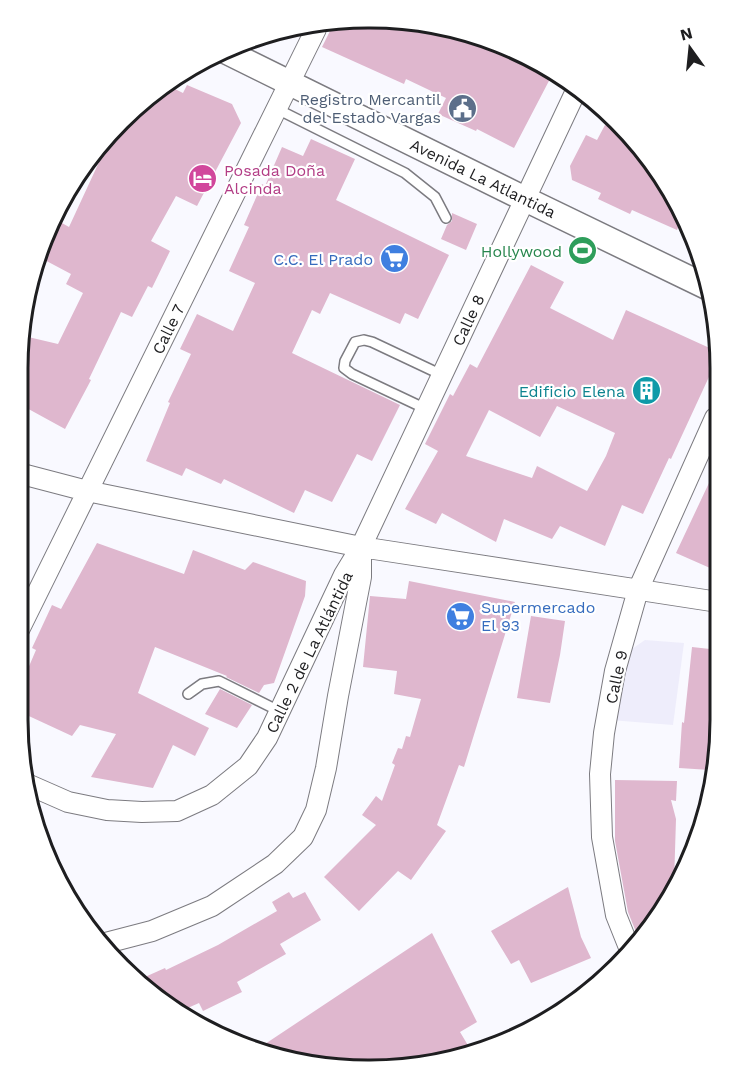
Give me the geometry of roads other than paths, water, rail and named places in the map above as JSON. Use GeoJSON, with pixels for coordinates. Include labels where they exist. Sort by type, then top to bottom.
{"type":"FeatureCollection","features":[{"type":"Feature","properties":{"kind":"street","name":"Calle 7"},"geometry":{"type":"LineString","coordinates":[[28,613],[314,33]]}},
{"type":"Feature","properties":{"kind":"street","name":"Avenida La Atlantida"},"geometry":{"type":"LineString","coordinates":[[235,56],[525,200],[698,283]]}},
{"type":"Feature","properties":{"kind":"street","name":"Calle 8"},"geometry":{"type":"LineString","coordinates":[[361,547],[573,97]]}},
{"type":"Feature","properties":{"kind":"street","name":"Calle 9"},"geometry":{"type":"LineString","coordinates":[[627,942],[616,915],[602,837],[600,774],[604,733],[615,671],[638,590],[710,429]]}},
{"type":"Feature","properties":{"kind":"street"},"geometry":{"type":"LineString","coordinates":[[28,476],[87,491],[361,547],[710,601]]}},
{"type":"Feature","properties":{"kind":"street"},"geometry":{"type":"LineString","coordinates":[[111,942],[152,931],[212,906],[274,864],[303,837],[316,810],[326,768],[361,577],[361,547]]}},
{"type":"Feature","properties":{"kind":"street","name":"Calle 2 de La Atlántida"},"geometry":{"type":"LineString","coordinates":[[35,788],[68,802],[106,810],[142,812],[177,811],[212,795],[248,766],[267,738],[344,575],[361,547]]}},
{"type":"Feature","properties":{"kind":"lane"},"geometry":{"type":"LineString","coordinates":[[277,109],[405,173],[435,197],[446,218]]}},
{"type":"Feature","properties":{"kind":"lane"},"geometry":{"type":"LineString","coordinates":[[426,409],[351,374],[344,368],[345,361],[355,342],[364,340],[442,375]]}},
{"type":"Feature","properties":{"kind":"lane"},"geometry":{"type":"LineString","coordinates":[[188,694],[202,684],[219,681],[281,712]]}},
{"type":"Feature","properties":{"kind":"place","name":"Registro Mercantil del Estado Vargas"},"geometry":{"type":"Point","coordinates":[462,108]}},
{"type":"Feature","properties":{"kind":"place","name":"Posada Doña Alcinda"},"geometry":{"type":"Point","coordinates":[203,179]}},
{"type":"Feature","properties":{"kind":"place","name":"Hollywood"},"geometry":{"type":"Point","coordinates":[583,251]}},
{"type":"Feature","properties":{"kind":"place","name":"C.C. El Prado"},"geometry":{"type":"Point","coordinates":[394,259]}},
{"type":"Feature","properties":{"kind":"place","name":"Edificio Elena"},"geometry":{"type":"Point","coordinates":[646,391]}},
{"type":"Feature","properties":{"kind":"place","name":"Supermercado El 93"},"geometry":{"type":"Point","coordinates":[460,616]}}]}
